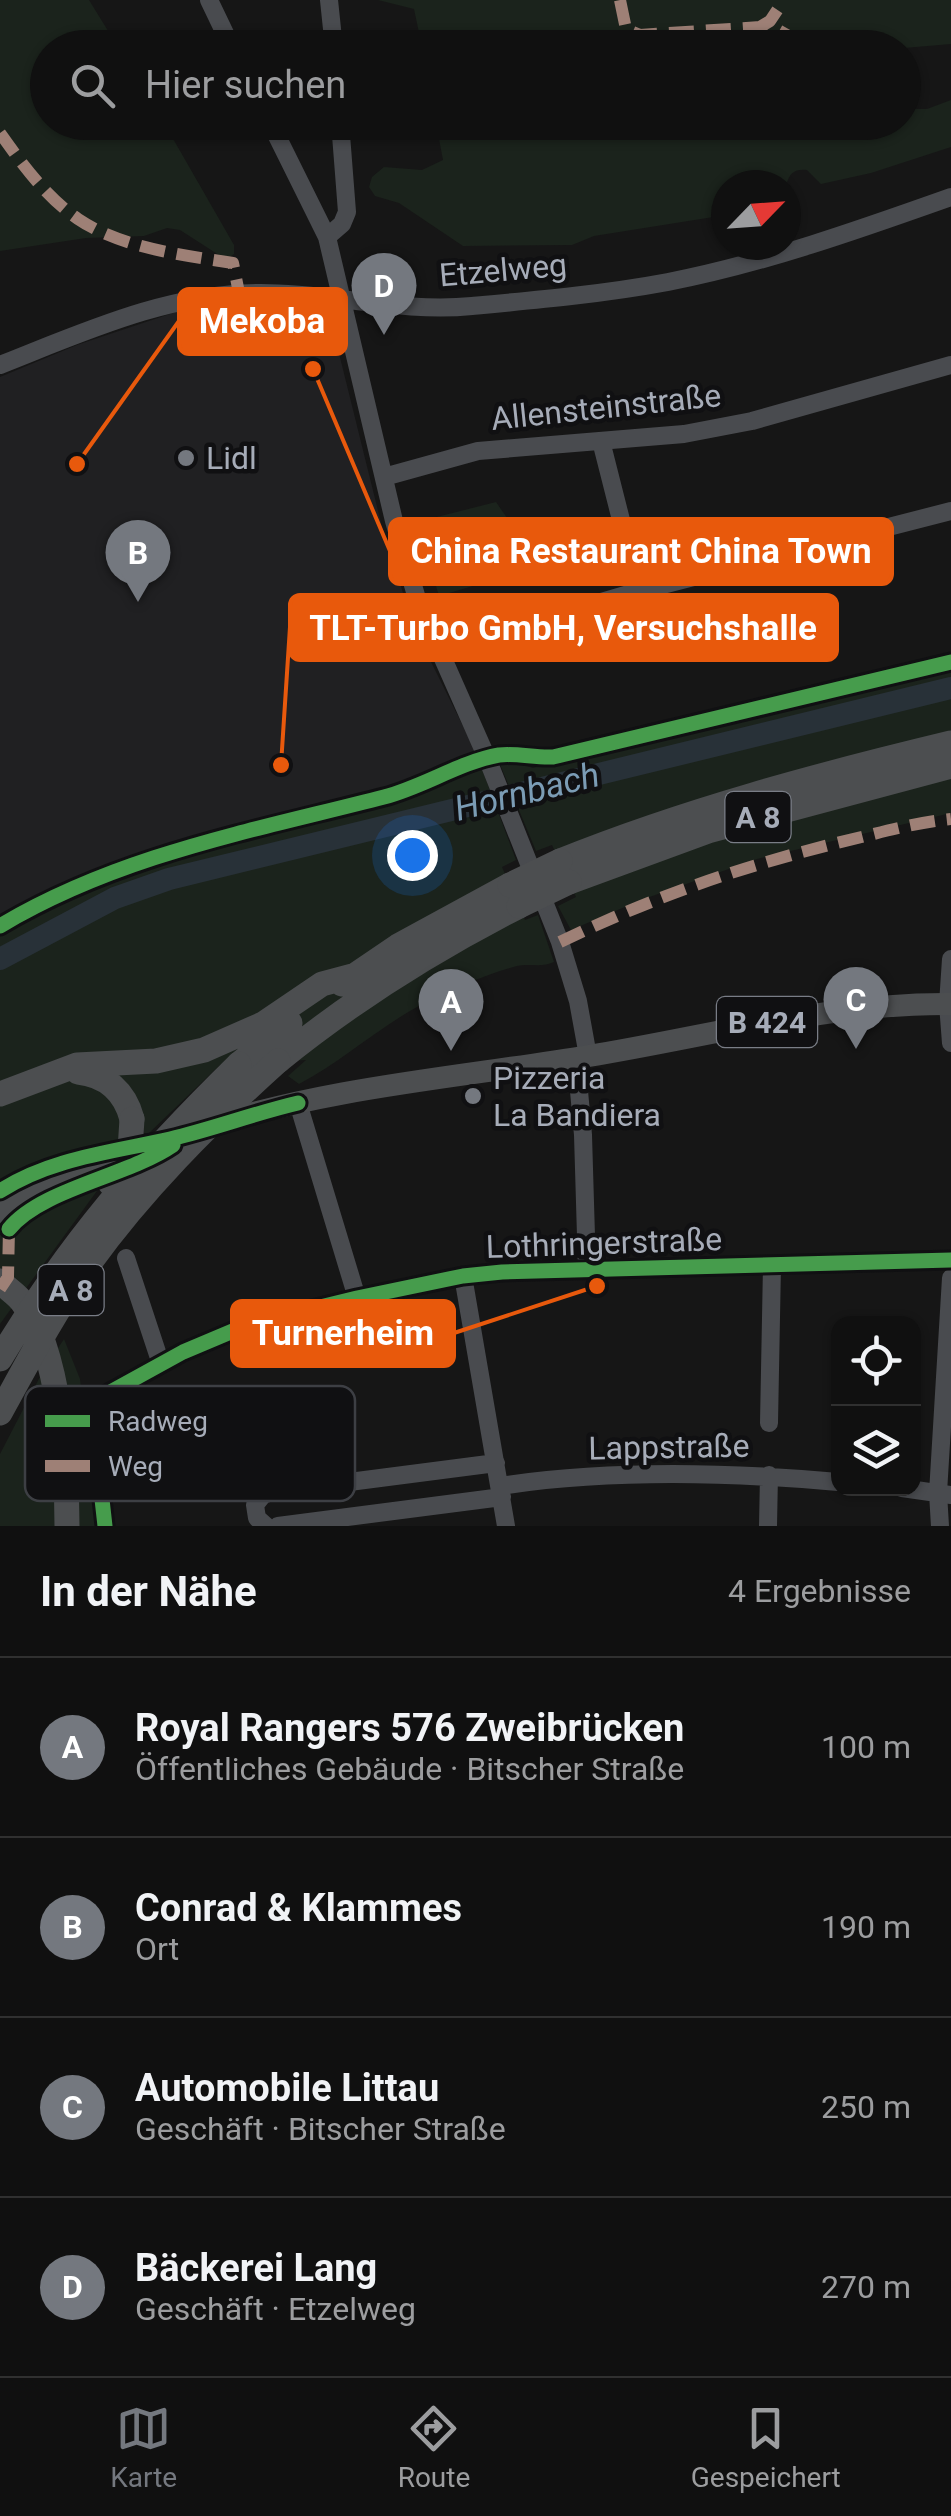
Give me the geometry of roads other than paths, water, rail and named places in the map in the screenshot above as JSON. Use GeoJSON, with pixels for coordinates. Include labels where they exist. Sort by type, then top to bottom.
{"type":"FeatureCollection","features":[{"type":"Feature","properties":{"kind":"highway","name":"A 8"},"geometry":{"type":"LineString","coordinates":[[0,1358],[98,1212],[177,1124],[239,1064],[352,976],[398,946],[564,872],[620,837],[768,790],[951,742]]}},
{"type":"Feature","properties":{"kind":"highway","name":"A 8"},"geometry":{"type":"LineString","coordinates":[[564,872],[951,766]]}},
{"type":"Feature","properties":{"kind":"highway","name":"A 8"},"geometry":{"type":"LineString","coordinates":[[0,1413],[56,1314],[129,1212],[209,1125],[278,1061],[350,1004],[514,895]]}},
{"type":"Feature","properties":{"kind":"highway"},"geometry":{"type":"LineString","coordinates":[[0,1094],[77,1064],[156,1061],[204,1050],[263,1024],[322,984],[352,976]]}},
{"type":"Feature","properties":{"kind":"highway"},"geometry":{"type":"LineString","coordinates":[[48,1074],[86,1073],[106,1080],[121,1095],[132,1119],[130,1150],[98,1212]]}},
{"type":"Feature","properties":{"kind":"highway"},"geometry":{"type":"LineString","coordinates":[[0,1281],[27,1308],[38,1328],[51,1386]]}},
{"type":"Feature","properties":{"kind":"highway"},"geometry":{"type":"LineString","coordinates":[[0,1302],[14,1313],[44,1353]]}},
{"type":"Feature","properties":{"kind":"highway"},"geometry":{"type":"LineString","coordinates":[[65,1501],[67,1526]]}},
{"type":"Feature","properties":{"kind":"main road","name":"B 424"},"geometry":{"type":"LineString","coordinates":[[0,1201],[44,1180],[82,1172],[225,1121],[298,1103],[582,1057],[832,1010],[950,1004]]}},
{"type":"Feature","properties":{"kind":"main road","name":"B 424"},"geometry":{"type":"LineString","coordinates":[[0,1220],[26,1201],[82,1172]]}},
{"type":"Feature","properties":{"kind":"street"},"geometry":{"type":"LineString","coordinates":[[209,0],[223,30]]}},
{"type":"Feature","properties":{"kind":"street"},"geometry":{"type":"LineString","coordinates":[[329,0],[332,30]]}},
{"type":"Feature","properties":{"kind":"street"},"geometry":{"type":"LineString","coordinates":[[279,140],[327,238],[406,564],[437,650],[492,768],[570,972],[582,1057],[587,1270]]}},
{"type":"Feature","properties":{"kind":"street"},"geometry":{"type":"LineString","coordinates":[[327,238],[342,224],[347,212],[341,140]]}},
{"type":"Feature","properties":{"kind":"street","name":"Etzelweg"},"geometry":{"type":"LineString","coordinates":[[0,365],[143,311],[185,300],[264,293],[400,306],[469,306],[667,282],[823,242],[950,202]]}},
{"type":"Feature","properties":{"kind":"street","name":"Allensteinstraße"},"geometry":{"type":"LineString","coordinates":[[384,477],[478,451],[684,434],[752,421],[951,365]]}},
{"type":"Feature","properties":{"kind":"street"},"geometry":{"type":"LineString","coordinates":[[601,440],[639,590]]}},
{"type":"Feature","properties":{"kind":"street"},"geometry":{"type":"LineString","coordinates":[[437,650],[639,590],[951,511]]}},
{"type":"Feature","properties":{"kind":"street"},"geometry":{"type":"LineString","coordinates":[[951,959],[951,1044]]}},
{"type":"Feature","properties":{"kind":"street"},"geometry":{"type":"LineString","coordinates":[[298,1103],[358,1298]]}},
{"type":"Feature","properties":{"kind":"street"},"geometry":{"type":"LineString","coordinates":[[126,1258],[160,1364]]}},
{"type":"Feature","properties":{"kind":"street","name":"Lothringerstraße"},"geometry":{"type":"LineString","coordinates":[[119,1386],[247,1325],[463,1276],[951,1260]]}},
{"type":"Feature","properties":{"kind":"street"},"geometry":{"type":"LineString","coordinates":[[768,1423],[772,1265]]}},
{"type":"Feature","properties":{"kind":"street"},"geometry":{"type":"LineString","coordinates":[[463,1276],[506,1526]]}},
{"type":"Feature","properties":{"kind":"street"},"geometry":{"type":"LineString","coordinates":[[940,1526],[951,1278]]}},
{"type":"Feature","properties":{"kind":"street"},"geometry":{"type":"LineString","coordinates":[[355,1481],[496,1463]]}},
{"type":"Feature","properties":{"kind":"street","name":"Lappstraße"},"geometry":{"type":"LineString","coordinates":[[278,1526],[609,1476],[769,1476],[831,1481]]}},
{"type":"Feature","properties":{"kind":"street"},"geometry":{"type":"LineString","coordinates":[[768,1526],[769,1476]]}},
{"type":"Feature","properties":{"kind":"street","name":"Lothringerstraße"},"geometry":{"type":"LineString","coordinates":[[102,1501],[105,1526]]}},
{"type":"Feature","properties":{"kind":"street"},"geometry":{"type":"LineString","coordinates":[[258,1501],[257,1518],[266,1526]]}},
{"type":"Feature","properties":{"kind":"waterway","name":"Hornbach"},"geometry":{"type":"LineString","coordinates":[[0,959],[115,898],[169,879],[951,688]]}},
{"type":"Feature","properties":{"kind":"place","name":"Bäckerei Lang"},"geometry":{"type":"Point","coordinates":[384,335]}},
{"type":"Feature","properties":{"kind":"place","name":"China Restaurant China Town"},"geometry":{"type":"Point","coordinates":[313,369]}},
{"type":"Feature","properties":{"kind":"place","name":"Lidl"},"geometry":{"type":"Point","coordinates":[186,458]}},
{"type":"Feature","properties":{"kind":"place","name":"Mekoba"},"geometry":{"type":"Point","coordinates":[77,464]}},
{"type":"Feature","properties":{"kind":"place","name":"Conrad & Klammes"},"geometry":{"type":"Point","coordinates":[138,602]}},
{"type":"Feature","properties":{"kind":"place","name":"TLT-Turbo GmbH, Versuchshalle"},"geometry":{"type":"Point","coordinates":[281,765]}},
{"type":"Feature","properties":{"kind":"place","name":"Automobile Littau"},"geometry":{"type":"Point","coordinates":[856,1049]}},
{"type":"Feature","properties":{"kind":"place","name":"Royal Rangers 576 Zweibrücken"},"geometry":{"type":"Point","coordinates":[451,1051]}},
{"type":"Feature","properties":{"kind":"place","name":"Pizzeria La Bandiera"},"geometry":{"type":"Point","coordinates":[473,1096]}},
{"type":"Feature","properties":{"kind":"place","name":"Turnerheim"},"geometry":{"type":"Point","coordinates":[597,1286]}}]}
